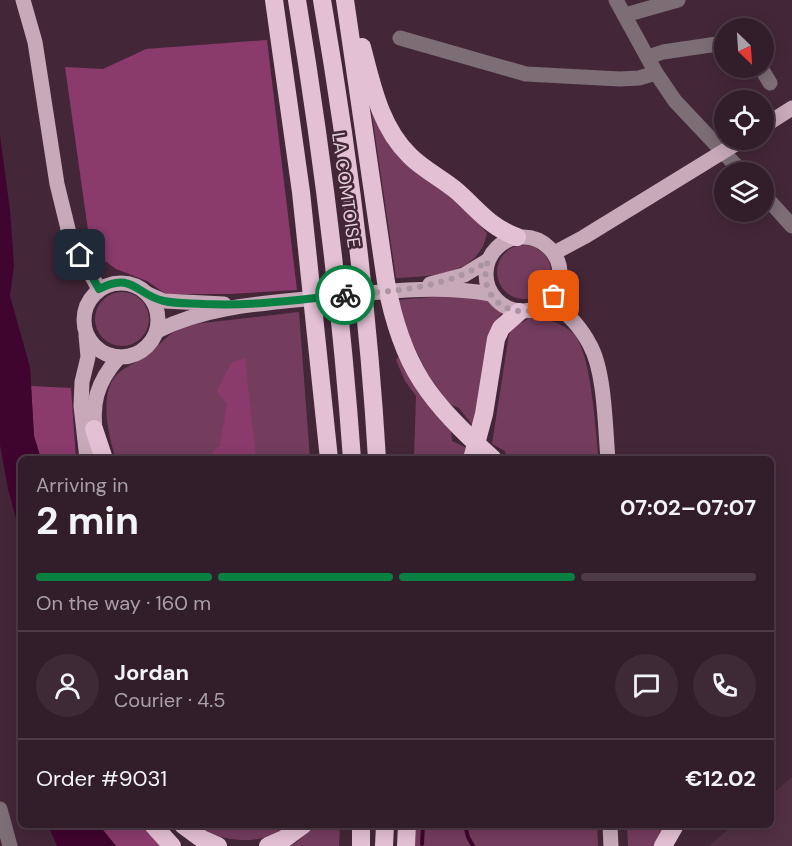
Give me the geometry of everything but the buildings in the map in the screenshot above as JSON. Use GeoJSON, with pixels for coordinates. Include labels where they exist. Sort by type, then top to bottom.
{"type":"FeatureCollection","features":[{"type":"Feature","properties":{"kind":"highway"},"geometry":{"type":"LineString","coordinates":[[274,0],[301,192],[329,456]]}},
{"type":"Feature","properties":{"kind":"highway","name":"LA COMTOISE"},"geometry":{"type":"LineString","coordinates":[[297,0],[335,263],[352,456]]}},
{"type":"Feature","properties":{"kind":"highway","name":"LA COMTOISE"},"geometry":{"type":"LineString","coordinates":[[322,0],[351,192],[377,456]]}},
{"type":"Feature","properties":{"kind":"highway"},"geometry":{"type":"LineString","coordinates":[[346,0],[379,106],[387,126],[398,143],[415,161],[459,193],[493,226],[517,237]]}},
{"type":"Feature","properties":{"kind":"highway"},"geometry":{"type":"LineString","coordinates":[[346,0],[386,282],[396,326],[410,363],[427,392],[447,416],[490,456]]}},
{"type":"Feature","properties":{"kind":"highway"},"geometry":{"type":"LineString","coordinates":[[473,456],[496,339],[504,325],[519,312]]}},
{"type":"Feature","properties":{"kind":"highway"},"geometry":{"type":"LineString","coordinates":[[324,412],[324,456]]}},
{"type":"Feature","properties":{"kind":"highway"},"geometry":{"type":"LineString","coordinates":[[94,429],[103,456]]}},
{"type":"Feature","properties":{"kind":"highway"},"geometry":{"type":"LineString","coordinates":[[156,828],[172,846]]}},
{"type":"Feature","properties":{"kind":"highway"},"geometry":{"type":"LineString","coordinates":[[187,828],[202,839],[218,846]]}},
{"type":"Feature","properties":{"kind":"highway"},"geometry":{"type":"LineString","coordinates":[[268,846],[284,839],[299,828]]}},
{"type":"Feature","properties":{"kind":"highway"},"geometry":{"type":"LineString","coordinates":[[361,828],[361,846]]}},
{"type":"Feature","properties":{"kind":"highway"},"geometry":{"type":"LineString","coordinates":[[384,846],[385,828]]}},
{"type":"Feature","properties":{"kind":"highway"},"geometry":{"type":"LineString","coordinates":[[406,846],[407,828]]}},
{"type":"Feature","properties":{"kind":"highway"},"geometry":{"type":"LineString","coordinates":[[663,846],[673,828]]}},
{"type":"Feature","properties":{"kind":"main road"},"geometry":{"type":"LineString","coordinates":[[23,0],[35,42],[57,184],[70,237],[99,289]]}},
{"type":"Feature","properties":{"kind":"main road"},"geometry":{"type":"LineString","coordinates":[[774,120],[792,108]]}},
{"type":"Feature","properties":{"kind":"main road"},"geometry":{"type":"LineString","coordinates":[[554,253],[726,150]]}},
{"type":"Feature","properties":{"kind":"main road"},"geometry":{"type":"LineString","coordinates":[[517,237],[527,237],[547,245],[554,253],[560,267],[560,277],[556,291],[550,300],[536,309],[519,312],[506,308],[491,294],[485,278],[488,261],[493,251],[501,244],[517,237]]}},
{"type":"Feature","properties":{"kind":"main road"},"geometry":{"type":"LineString","coordinates":[[412,289],[464,275],[488,261]]}},
{"type":"Feature","properties":{"kind":"main road"},"geometry":{"type":"LineString","coordinates":[[87,456],[81,406],[82,382],[88,357],[84,313],[89,300],[99,289],[111,284],[124,283],[137,286],[164,301],[244,305],[412,289],[491,294]]}},
{"type":"Feature","properties":{"kind":"main road"},"geometry":{"type":"LineString","coordinates":[[86,335],[103,353],[127,357],[142,350],[149,345],[157,331],[157,311],[148,294]]}},
{"type":"Feature","properties":{"kind":"main road"},"geometry":{"type":"LineString","coordinates":[[550,300],[579,328],[591,345],[599,373],[608,456]]}},
{"type":"Feature","properties":{"kind":"main road"},"geometry":{"type":"LineString","coordinates":[[157,331],[182,320],[244,305]]}},
{"type":"Feature","properties":{"kind":"main road"},"geometry":{"type":"LineString","coordinates":[[98,456],[94,429],[95,403],[104,375],[119,357]]}},
{"type":"Feature","properties":{"kind":"main road"},"geometry":{"type":"LineString","coordinates":[[610,828],[611,846]]}},
{"type":"Feature","properties":{"kind":"street"},"geometry":{"type":"LineString","coordinates":[[616,0],[656,73],[675,101],[733,162]]}},
{"type":"Feature","properties":{"kind":"street"},"geometry":{"type":"LineString","coordinates":[[625,15],[678,0]]}},
{"type":"Feature","properties":{"kind":"street"},"geometry":{"type":"LineString","coordinates":[[400,38],[526,74],[620,79],[639,78],[656,73]]}},
{"type":"Feature","properties":{"kind":"street"},"geometry":{"type":"LineString","coordinates":[[648,57],[663,52],[714,44]]}},
{"type":"Feature","properties":{"kind":"street"},"geometry":{"type":"LineString","coordinates":[[767,78],[770,83]]}},
{"type":"Feature","properties":{"kind":"street"},"geometry":{"type":"LineString","coordinates":[[774,206],[792,226]]}},
{"type":"Feature","properties":{"kind":"street"},"geometry":{"type":"LineString","coordinates":[[0,809],[10,846]]}},
{"type":"Feature","properties":{"kind":"shaded area"},"geometry":{"type":"Polygon","coordinates":[[[267,40],[297,290],[229,294],[166,294],[147,281],[116,269],[105,261],[88,230],[65,67],[103,69],[146,49],[267,40]]]}},
{"type":"Feature","properties":{"kind":"shaded area"},"geometry":{"type":"Polygon","coordinates":[[[371,108],[487,233],[482,247],[464,266],[438,274],[396,278],[371,108]]]}},
{"type":"Feature","properties":{"kind":"shaded area"},"geometry":{"type":"Polygon","coordinates":[[[0,135],[10,210],[14,266],[10,296],[30,367],[34,436],[40,456],[18,456],[18,526],[0,445],[0,135]]]}},
{"type":"Feature","properties":{"kind":"shaded area"},"geometry":{"type":"Polygon","coordinates":[[[519,245],[529,245],[539,249],[547,257],[551,272],[547,287],[539,295],[529,299],[519,299],[509,295],[501,287],[497,277],[497,267],[501,257],[509,249],[519,245]]]}},
{"type":"Feature","properties":{"kind":"shaded area"},"geometry":{"type":"Polygon","coordinates":[[[117,292],[127,292],[137,296],[145,304],[149,319],[145,334],[137,342],[127,346],[117,346],[107,342],[99,334],[95,324],[95,314],[99,304],[107,296],[117,292]]]}},
{"type":"Feature","properties":{"kind":"shaded area"},"geometry":{"type":"Polygon","coordinates":[[[455,295],[483,297],[502,313],[494,324],[473,426],[459,408],[449,404],[427,373],[408,334],[398,300],[455,295]]]}},
{"type":"Feature","properties":{"kind":"shaded area"},"geometry":{"type":"Polygon","coordinates":[[[299,312],[310,456],[115,456],[106,412],[109,389],[114,379],[121,371],[146,356],[170,334],[185,325],[299,312]]]}},
{"type":"Feature","properties":{"kind":"shaded area"},"geometry":{"type":"Polygon","coordinates":[[[530,318],[547,320],[558,323],[573,333],[585,357],[589,374],[599,456],[506,456],[505,451],[492,444],[509,334],[515,326],[530,318]]]}},
{"type":"Feature","properties":{"kind":"shaded area"},"geometry":{"type":"Polygon","coordinates":[[[400,355],[428,405],[451,431],[452,441],[467,448],[464,456],[414,456],[416,396],[405,381],[396,360],[400,355]]]}},
{"type":"Feature","properties":{"kind":"shaded area"},"geometry":{"type":"Polygon","coordinates":[[[245,358],[256,456],[209,456],[220,445],[227,404],[217,391],[231,363],[245,358]]]}},
{"type":"Feature","properties":{"kind":"shaded area"},"geometry":{"type":"Polygon","coordinates":[[[31,386],[71,388],[76,456],[40,456],[34,436],[31,386]]]}},
{"type":"Feature","properties":{"kind":"shaded area"},"geometry":{"type":"Polygon","coordinates":[[[792,777],[792,846],[709,846],[730,828],[774,828],[774,792],[792,777]]]}},
{"type":"Feature","properties":{"kind":"shaded area"},"geometry":{"type":"Polygon","coordinates":[[[49,828],[101,828],[116,846],[57,846],[49,828]]]}},
{"type":"Feature","properties":{"kind":"shaded area"},"geometry":{"type":"Polygon","coordinates":[[[101,828],[147,828],[162,846],[116,846],[101,828]]]}},
{"type":"Feature","properties":{"kind":"shaded area"},"geometry":{"type":"Polygon","coordinates":[[[201,828],[287,828],[269,836],[244,840],[207,832],[201,828]]]}},
{"type":"Feature","properties":{"kind":"shaded area"},"geometry":{"type":"Polygon","coordinates":[[[312,828],[340,828],[339,846],[290,846],[312,828]]]}},
{"type":"Feature","properties":{"kind":"shaded area"},"geometry":{"type":"Polygon","coordinates":[[[416,828],[597,828],[598,846],[415,846],[416,828]]]}},
{"type":"Feature","properties":{"kind":"shaded area"},"geometry":{"type":"Polygon","coordinates":[[[627,828],[669,828],[658,846],[628,846],[627,828]]]}},
{"type":"Feature","properties":{"kind":"waterway"},"geometry":{"type":"LineString","coordinates":[[422,844],[423,828]]}},
{"type":"Feature","properties":{"kind":"waterway"},"geometry":{"type":"LineString","coordinates":[[466,828],[473,846]]}},
{"type":"Feature","properties":{"kind":"way so far"},"geometry":{"type":"LineString","coordinates":[[345,295],[412,289],[464,275],[488,261],[486,284],[495,300],[506,308],[519,312],[531,311],[542,307],[554,296]]}},
{"type":"Feature","properties":{"kind":"route"},"geometry":{"type":"LineString","coordinates":[[80,255],[99,289],[111,284],[131,284],[164,301],[244,305],[345,295]]}}]}
